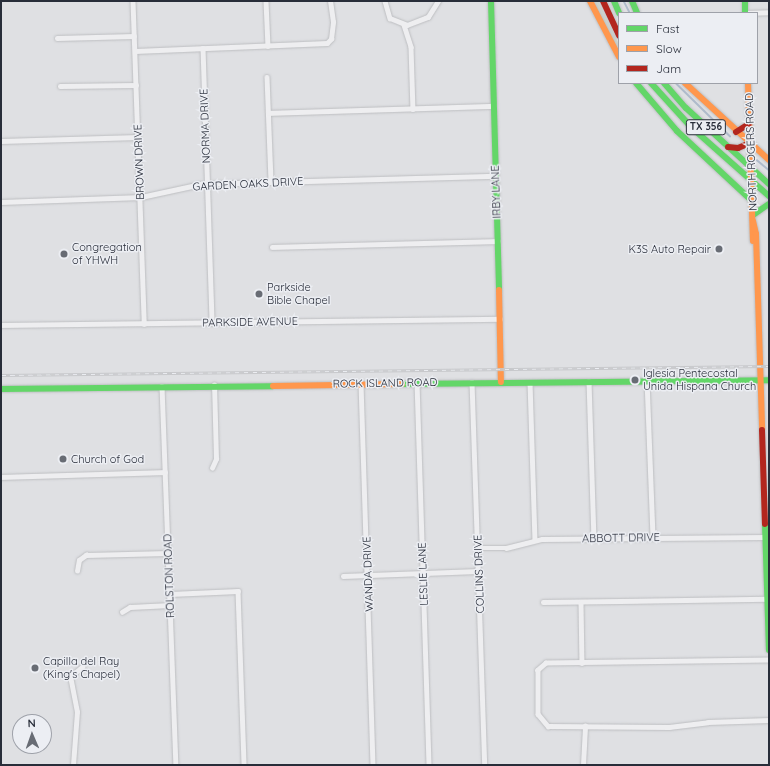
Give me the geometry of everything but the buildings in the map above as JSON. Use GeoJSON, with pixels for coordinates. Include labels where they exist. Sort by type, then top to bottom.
{"type":"FeatureCollection","features":[{"type":"Feature","properties":{"kind":"street","name":"BROWN DRIVE"},"geometry":{"type":"LineString","coordinates":[[133,1],[141,197],[144,324]]}},
{"type":"Feature","properties":{"kind":"street"},"geometry":{"type":"LineString","coordinates":[[266,1],[268,46]]}},
{"type":"Feature","properties":{"kind":"street"},"geometry":{"type":"LineString","coordinates":[[135,51],[324,44],[329,41],[333,22],[330,1]]}},
{"type":"Feature","properties":{"kind":"street"},"geometry":{"type":"LineString","coordinates":[[385,1],[390,18],[404,25],[424,20],[431,14],[438,1]]}},
{"type":"Feature","properties":{"kind":"street","name":"IRBY LANE"},"geometry":{"type":"LineString","coordinates":[[490,1],[501,382]]}},
{"type":"Feature","properties":{"kind":"street"},"geometry":{"type":"LineString","coordinates":[[590,1],[618,55]]}},
{"type":"Feature","properties":{"kind":"street"},"geometry":{"type":"LineString","coordinates":[[603,1],[618,33]]}},
{"type":"Feature","properties":{"kind":"street"},"geometry":{"type":"LineString","coordinates":[[614,1],[619,12]]}},
{"type":"Feature","properties":{"kind":"street"},"geometry":{"type":"LineString","coordinates":[[632,1],[637,12]]}},
{"type":"Feature","properties":{"kind":"street"},"geometry":{"type":"LineString","coordinates":[[745,1],[745,12]]}},
{"type":"Feature","properties":{"kind":"street"},"geometry":{"type":"LineString","coordinates":[[758,12],[769,12]]}},
{"type":"Feature","properties":{"kind":"street"},"geometry":{"type":"LineString","coordinates":[[404,25],[411,52],[413,109]]}},
{"type":"Feature","properties":{"kind":"street"},"geometry":{"type":"LineString","coordinates":[[57,38],[134,36]]}},
{"type":"Feature","properties":{"kind":"street","name":"NORMA DRIVE"},"geometry":{"type":"LineString","coordinates":[[203,48],[212,323]]}},
{"type":"Feature","properties":{"kind":"street"},"geometry":{"type":"LineString","coordinates":[[267,77],[271,182]]}},
{"type":"Feature","properties":{"kind":"street"},"geometry":{"type":"LineString","coordinates":[[637,84],[677,131],[752,201]]}},
{"type":"Feature","properties":{"kind":"street","name":"TX 356"},"geometry":{"type":"LineString","coordinates":[[652,84],[691,127],[769,196]]}},
{"type":"Feature","properties":{"kind":"street","name":"TX 356"},"geometry":{"type":"LineString","coordinates":[[665,84],[686,108],[769,184]]}},
{"type":"Feature","properties":{"kind":"street"},"geometry":{"type":"LineString","coordinates":[[686,84],[736,132],[769,160]]}},
{"type":"Feature","properties":{"kind":"street","name":"NORTH ROGERS ROAD"},"geometry":{"type":"LineString","coordinates":[[748,84],[753,218],[751,232],[754,243],[767,515],[765,537],[768,573],[767,599],[769,650]]}},
{"type":"Feature","properties":{"kind":"street"},"geometry":{"type":"LineString","coordinates":[[60,86],[136,85]]}},
{"type":"Feature","properties":{"kind":"street"},"geometry":{"type":"LineString","coordinates":[[268,113],[494,106]]}},
{"type":"Feature","properties":{"kind":"street"},"geometry":{"type":"LineString","coordinates":[[736,132],[749,124]]}},
{"type":"Feature","properties":{"kind":"street"},"geometry":{"type":"LineString","coordinates":[[1,141],[138,137]]}},
{"type":"Feature","properties":{"kind":"street"},"geometry":{"type":"LineString","coordinates":[[728,146],[738,148],[750,143]]}},
{"type":"Feature","properties":{"kind":"street","name":"GARDEN OAKS DRIVE"},"geometry":{"type":"LineString","coordinates":[[1,202],[141,197],[207,184],[496,176]]}},
{"type":"Feature","properties":{"kind":"street"},"geometry":{"type":"LineString","coordinates":[[753,218],[769,204]]}},
{"type":"Feature","properties":{"kind":"street"},"geometry":{"type":"LineString","coordinates":[[272,248],[498,241]]}},
{"type":"Feature","properties":{"kind":"street","name":"PARKSIDE AVENUE"},"geometry":{"type":"LineString","coordinates":[[1,325],[500,319]]}},
{"type":"Feature","properties":{"kind":"street"},"geometry":{"type":"LineString","coordinates":[[647,380],[653,538]]}},
{"type":"Feature","properties":{"kind":"street","name":"ROCK ISLAND ROAD"},"geometry":{"type":"LineString","coordinates":[[1,389],[417,382],[769,380]]}},
{"type":"Feature","properties":{"kind":"street"},"geometry":{"type":"LineString","coordinates":[[589,381],[594,539]]}},
{"type":"Feature","properties":{"kind":"street","name":"LESLIE LANE"},"geometry":{"type":"LineString","coordinates":[[417,382],[429,765]]}},
{"type":"Feature","properties":{"kind":"street","name":"COLLINS DRIVE"},"geometry":{"type":"LineString","coordinates":[[472,382],[485,765]]}},
{"type":"Feature","properties":{"kind":"street"},"geometry":{"type":"LineString","coordinates":[[530,382],[535,540]]}},
{"type":"Feature","properties":{"kind":"street","name":"WANDA DRIVE"},"geometry":{"type":"LineString","coordinates":[[361,384],[374,765]]}},
{"type":"Feature","properties":{"kind":"street"},"geometry":{"type":"LineString","coordinates":[[212,468],[216,459],[214,385]]}},
{"type":"Feature","properties":{"kind":"street","name":"ROLSTON ROAD"},"geometry":{"type":"LineString","coordinates":[[162,386],[176,765]]}},
{"type":"Feature","properties":{"kind":"street"},"geometry":{"type":"LineString","coordinates":[[1,477],[165,472]]}},
{"type":"Feature","properties":{"kind":"street","name":"ABBOTT DRIVE"},"geometry":{"type":"LineString","coordinates":[[478,548],[509,547],[535,540],[765,537]]}},
{"type":"Feature","properties":{"kind":"street"},"geometry":{"type":"LineString","coordinates":[[77,571],[79,560],[86,555],[168,553]]}},
{"type":"Feature","properties":{"kind":"street"},"geometry":{"type":"LineString","coordinates":[[342,576],[478,571]]}},
{"type":"Feature","properties":{"kind":"street"},"geometry":{"type":"LineString","coordinates":[[170,594],[238,591],[244,765]]}},
{"type":"Feature","properties":{"kind":"street"},"geometry":{"type":"LineString","coordinates":[[543,602],[767,599]]}},
{"type":"Feature","properties":{"kind":"street"},"geometry":{"type":"LineString","coordinates":[[581,602],[582,663]]}},
{"type":"Feature","properties":{"kind":"street"},"geometry":{"type":"LineString","coordinates":[[122,612],[130,607],[170,605]]}},
{"type":"Feature","properties":{"kind":"street"},"geometry":{"type":"LineString","coordinates":[[769,660],[546,663],[538,670],[538,707],[540,718],[548,726],[669,727],[708,722],[769,720]]}},
{"type":"Feature","properties":{"kind":"street"},"geometry":{"type":"LineString","coordinates":[[73,765],[77,712],[70,677],[74,671],[82,667]]}},
{"type":"Feature","properties":{"kind":"street"},"geometry":{"type":"LineString","coordinates":[[583,765],[585,726]]}},
{"type":"Feature","properties":{"kind":"shaded area"},"geometry":{"type":"Polygon","coordinates":[[[593,1],[598,1],[618,42],[618,51],[593,1]]]}},
{"type":"Feature","properties":{"kind":"waterway"},"geometry":{"type":"LineString","coordinates":[[624,1],[630,12]]}},
{"type":"Feature","properties":{"kind":"waterway"},"geometry":{"type":"LineString","coordinates":[[677,84],[730,136]]}},
{"type":"Feature","properties":{"kind":"waterway"},"geometry":{"type":"LineString","coordinates":[[757,160],[769,170]]}},
{"type":"Feature","properties":{"kind":"railway"},"geometry":{"type":"LineString","coordinates":[[1,375],[769,366]]}},
{"type":"Feature","properties":{"kind":"traffic: fast"},"geometry":{"type":"LineString","coordinates":[[491,1],[499,290]]}},
{"type":"Feature","properties":{"kind":"traffic: fast"},"geometry":{"type":"LineString","coordinates":[[614,1],[619,12]]}},
{"type":"Feature","properties":{"kind":"traffic: fast"},"geometry":{"type":"LineString","coordinates":[[632,1],[637,12]]}},
{"type":"Feature","properties":{"kind":"traffic: fast"},"geometry":{"type":"LineString","coordinates":[[745,1],[745,12]]}},
{"type":"Feature","properties":{"kind":"traffic: fast"},"geometry":{"type":"LineString","coordinates":[[637,84],[677,131],[752,201]]}},
{"type":"Feature","properties":{"kind":"traffic: fast"},"geometry":{"type":"LineString","coordinates":[[652,84],[691,127],[769,196]]}},
{"type":"Feature","properties":{"kind":"traffic: fast"},"geometry":{"type":"LineString","coordinates":[[665,84],[686,108],[769,184]]}},
{"type":"Feature","properties":{"kind":"traffic: fast"},"geometry":{"type":"LineString","coordinates":[[753,215],[769,204]]}},
{"type":"Feature","properties":{"kind":"traffic: fast"},"geometry":{"type":"LineString","coordinates":[[402,384],[769,380]]}},
{"type":"Feature","properties":{"kind":"traffic: fast"},"geometry":{"type":"LineString","coordinates":[[1,389],[273,386]]}},
{"type":"Feature","properties":{"kind":"traffic: fast"},"geometry":{"type":"LineString","coordinates":[[765,524],[769,650]]}},
{"type":"Feature","properties":{"kind":"traffic: slow"},"geometry":{"type":"LineString","coordinates":[[590,1],[618,55]]}},
{"type":"Feature","properties":{"kind":"traffic: slow"},"geometry":{"type":"LineString","coordinates":[[686,84],[769,160]]}},
{"type":"Feature","properties":{"kind":"traffic: slow"},"geometry":{"type":"LineString","coordinates":[[748,84],[753,241]]}},
{"type":"Feature","properties":{"kind":"traffic: slow"},"geometry":{"type":"LineString","coordinates":[[753,221],[756,234],[762,430]]}},
{"type":"Feature","properties":{"kind":"traffic: slow"},"geometry":{"type":"LineString","coordinates":[[499,290],[501,382]]}},
{"type":"Feature","properties":{"kind":"traffic: slow"},"geometry":{"type":"LineString","coordinates":[[273,386],[402,384]]}},
{"type":"Feature","properties":{"kind":"traffic: jam"},"geometry":{"type":"LineString","coordinates":[[603,1],[618,33]]}},
{"type":"Feature","properties":{"kind":"traffic: jam"},"geometry":{"type":"LineString","coordinates":[[736,132],[749,124]]}},
{"type":"Feature","properties":{"kind":"traffic: jam"},"geometry":{"type":"LineString","coordinates":[[728,147],[738,148],[750,143]]}},
{"type":"Feature","properties":{"kind":"traffic: jam"},"geometry":{"type":"LineString","coordinates":[[762,430],[765,524]]}},
{"type":"Feature","properties":{"kind":"place","name":"K3S Auto Repair"},"geometry":{"type":"Point","coordinates":[719,249]}},
{"type":"Feature","properties":{"kind":"place","name":"Congregation of YHWH"},"geometry":{"type":"Point","coordinates":[64,254]}},
{"type":"Feature","properties":{"kind":"place","name":"Parkside Bible Chapel"},"geometry":{"type":"Point","coordinates":[259,294]}},
{"type":"Feature","properties":{"kind":"place","name":"Iglesia Pentecostal Unida Hispana Church"},"geometry":{"type":"Point","coordinates":[635,380]}},
{"type":"Feature","properties":{"kind":"place","name":"Church of God"},"geometry":{"type":"Point","coordinates":[63,459]}},
{"type":"Feature","properties":{"kind":"place","name":"Capilla del Ray (King's Chapel)"},"geometry":{"type":"Point","coordinates":[35,668]}}]}
